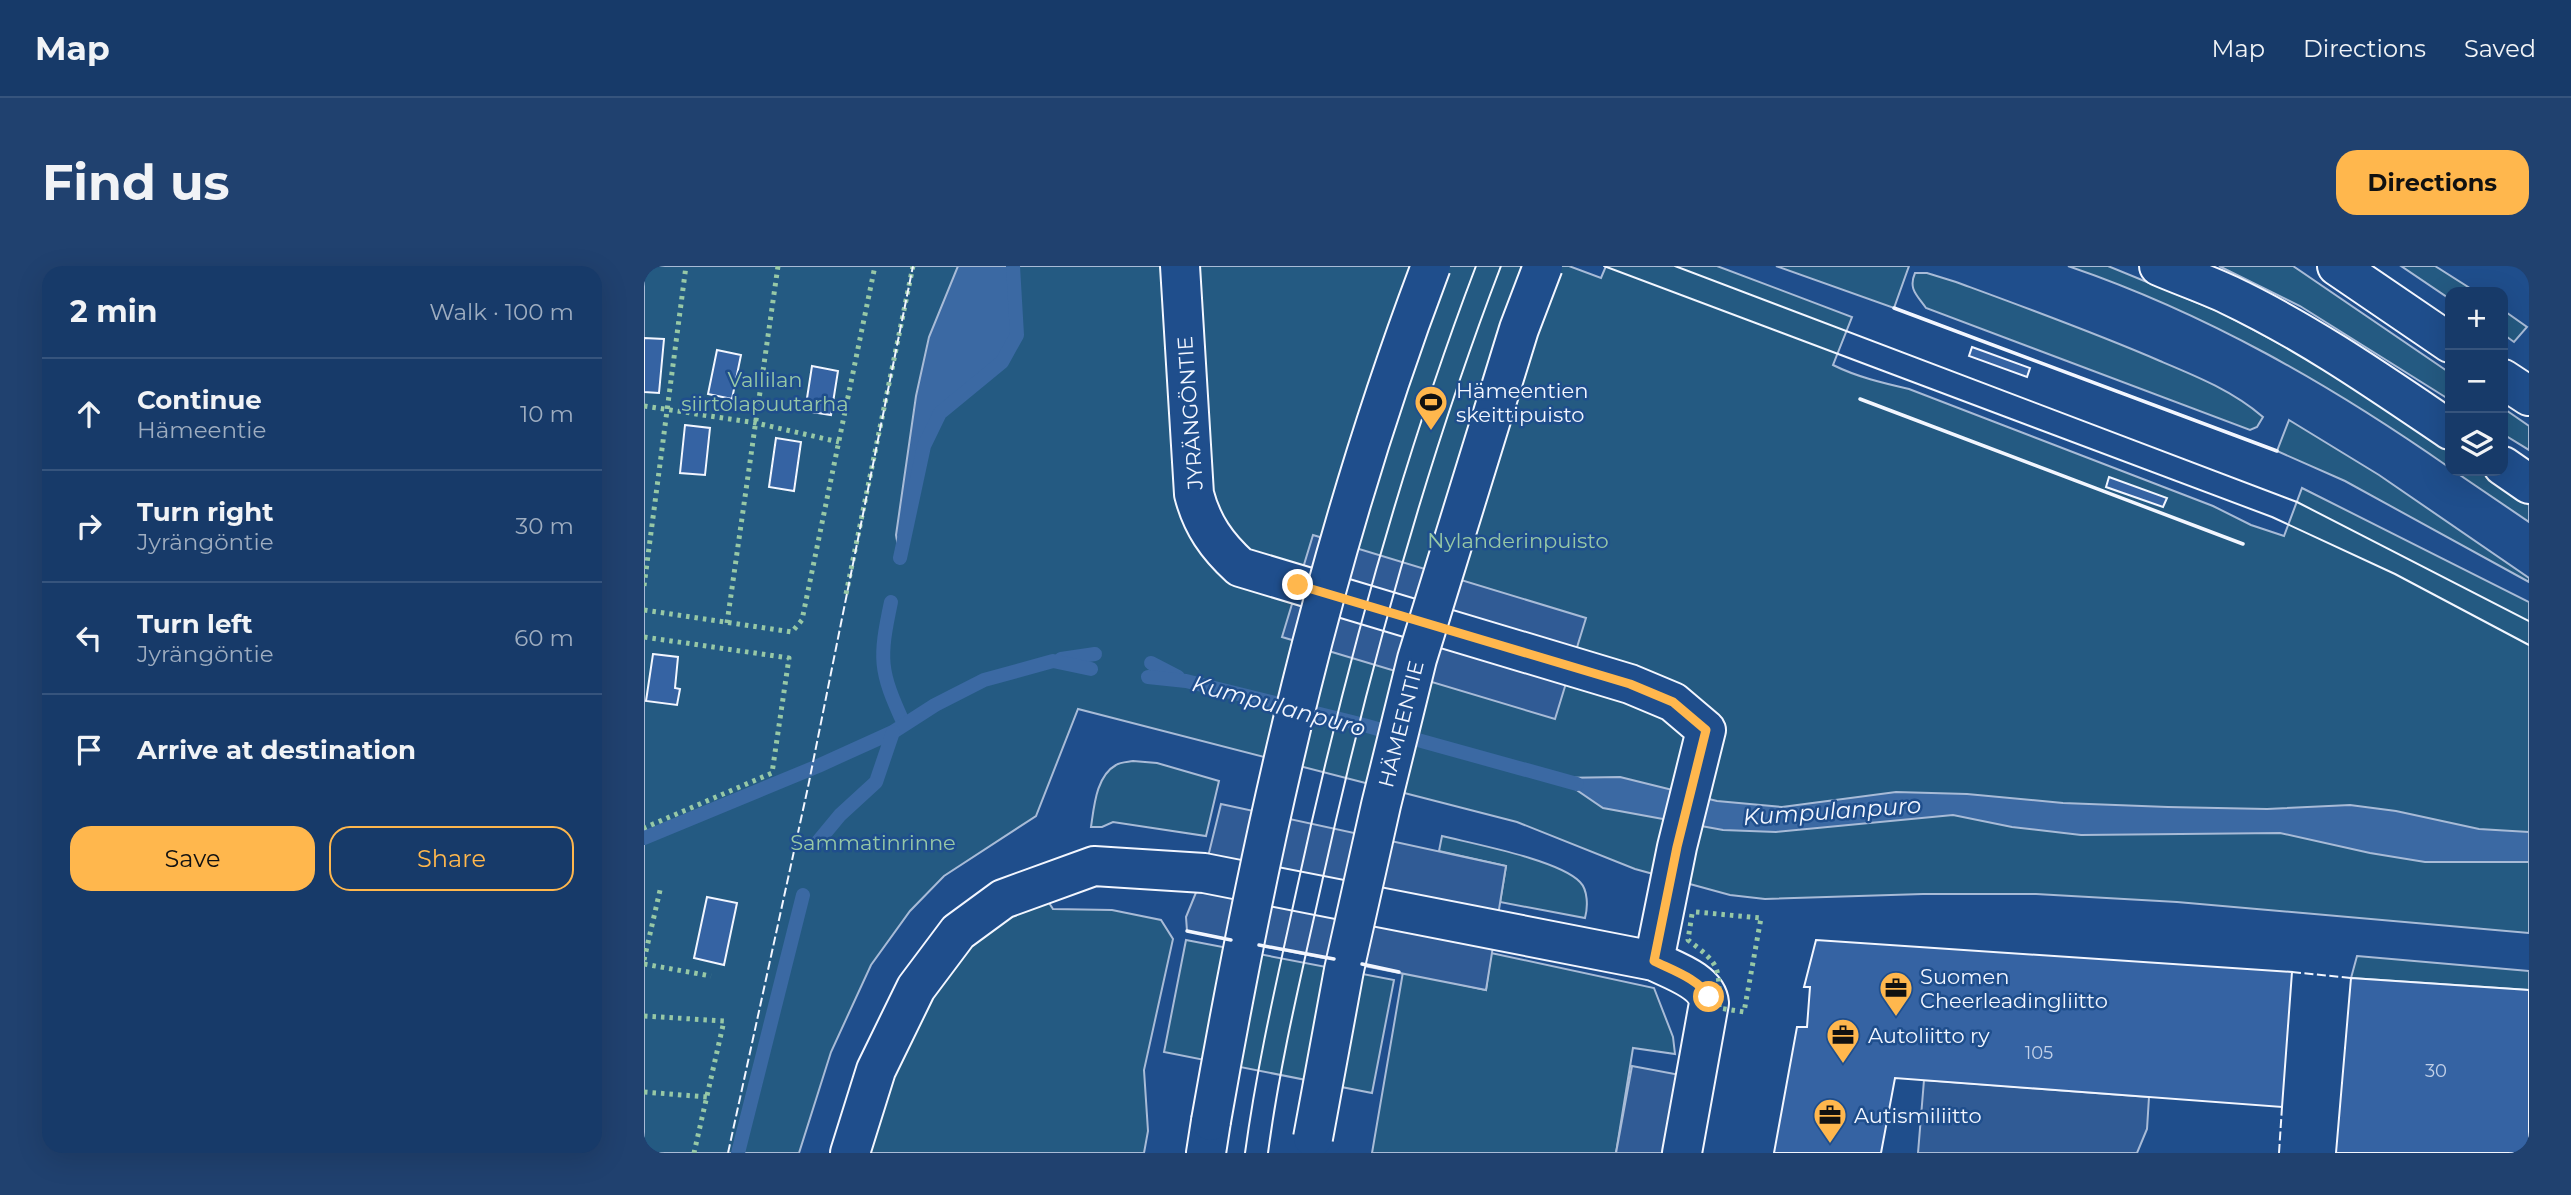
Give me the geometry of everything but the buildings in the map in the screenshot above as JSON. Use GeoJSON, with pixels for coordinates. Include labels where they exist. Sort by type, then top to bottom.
{"type":"FeatureCollection","features":[{"type":"Feature","properties":{"kind":"main road","name":"JYRÄNGÖNTIE"},"geometry":{"type":"LineString","coordinates":[[1180,266],[1194,494],[1202,518],[1220,549],[1240,567],[1630,684],[1673,702],[1706,730],[1691,784],[1654,961]]}},
{"type":"Feature","properties":{"kind":"main road"},"geometry":{"type":"LineString","coordinates":[[1209,1137],[1244,940],[1278,778],[1315,632],[1357,486],[1431,266]]}},
{"type":"Feature","properties":{"kind":"main road","name":"HÄMEENTIE"},"geometry":{"type":"LineString","coordinates":[[1312,1145],[1344,970],[1417,659],[1519,329],[1543,266]]}},
{"type":"Feature","properties":{"kind":"main road"},"geometry":{"type":"LineString","coordinates":[[2159,266],[2229,295],[2307,338],[2389,388],[2445,427]]}},
{"type":"Feature","properties":{"kind":"main road"},"geometry":{"type":"LineString","coordinates":[[2337,266],[2445,340]]}},
{"type":"Feature","properties":{"kind":"main road"},"geometry":{"type":"LineString","coordinates":[[2508,382],[2529,396]]}},
{"type":"Feature","properties":{"kind":"main road"},"geometry":{"type":"LineString","coordinates":[[2508,469],[2529,484]]}},
{"type":"Feature","properties":{"kind":"main road"},"geometry":{"type":"LineString","coordinates":[[850,1153],[876,1069],[916,988],[958,932],[1003,898],[1094,866],[1204,873],[1654,961],[1691,980],[1709,997],[1708,1017],[1682,1153]]}},
{"type":"Feature","properties":{"kind":"green space","name":"Nylanderinpuisto"},"geometry":{"type":"Polygon","coordinates":[[[644,266],[1569,266],[1601,278],[1606,266],[1717,266],[1852,317],[1833,365],[1842,369],[1909,389],[2284,536],[2302,488],[2529,602],[2529,933],[2177,902],[2036,894],[1765,899],[1730,895],[1635,869],[1517,822],[1078,709],[1036,816],[944,876],[910,911],[871,965],[831,1052],[799,1153],[644,1153],[644,266]]]}},
{"type":"Feature","properties":{"kind":"green space"},"geometry":{"type":"Polygon","coordinates":[[[1776,266],[1909,266],[1894,308],[1776,266]]]}},
{"type":"Feature","properties":{"kind":"green space"},"geometry":{"type":"Polygon","coordinates":[[[2068,266],[2108,266],[2220,312],[2364,393],[2445,447],[2445,465],[2360,408],[2266,354],[2169,306],[2068,266]]]}},
{"type":"Feature","properties":{"kind":"green space"},"geometry":{"type":"Polygon","coordinates":[[[2219,266],[2293,266],[2445,370],[2445,397],[2300,306],[2219,266]]]}},
{"type":"Feature","properties":{"kind":"green space"},"geometry":{"type":"Polygon","coordinates":[[[2401,266],[2435,266],[2468,287],[2445,287],[2445,296],[2401,266]]]}},
{"type":"Feature","properties":{"kind":"green space"},"geometry":{"type":"Polygon","coordinates":[[[1915,273],[1927,273],[1956,282],[2135,350],[2214,385],[2263,417],[2257,427],[2250,430],[1926,308],[1913,288],[1915,273]]]}},
{"type":"Feature","properties":{"kind":"green space"},"geometry":{"type":"Polygon","coordinates":[[[2508,314],[2527,327],[2514,342],[2508,338],[2508,314]]]}},
{"type":"Feature","properties":{"kind":"green space"},"geometry":{"type":"Polygon","coordinates":[[[2508,411],[2529,426],[2529,450],[2508,437],[2508,411]]]}},
{"type":"Feature","properties":{"kind":"green space"},"geometry":{"type":"Polygon","coordinates":[[[2289,420],[2379,475],[2529,578],[2529,582],[2345,481],[2277,451],[2289,420]]]}},
{"type":"Feature","properties":{"kind":"green space"},"geometry":{"type":"Polygon","coordinates":[[[2461,476],[2486,476],[2529,505],[2529,522],[2461,476]]]}},
{"type":"Feature","properties":{"kind":"green space"},"geometry":{"type":"Polygon","coordinates":[[[1133,761],[1157,763],[1219,781],[1206,836],[1113,822],[1102,827],[1091,827],[1097,793],[1104,777],[1118,764],[1133,761]]]}},
{"type":"Feature","properties":{"kind":"green space"},"geometry":{"type":"Polygon","coordinates":[[[1442,836],[1536,860],[1569,874],[1585,889],[1585,918],[1500,902],[1506,866],[1439,851],[1442,836]]]}},
{"type":"Feature","properties":{"kind":"green space"},"geometry":{"type":"Polygon","coordinates":[[[1044,895],[1053,909],[1112,910],[1161,920],[1173,939],[1144,1070],[1148,1131],[1144,1153],[869,1153],[893,1070],[928,1003],[977,934],[1044,895]]]}},
{"type":"Feature","properties":{"kind":"green space"},"geometry":{"type":"Polygon","coordinates":[[[1186,940],[1394,980],[1372,1093],[1164,1052],[1186,940]]]}},
{"type":"Feature","properties":{"kind":"green space"},"geometry":{"type":"Polygon","coordinates":[[[1491,953],[1654,988],[1673,1037],[1675,1054],[1633,1048],[1616,1153],[1372,1153],[1403,972],[1486,990],[1491,953]]]}},
{"type":"Feature","properties":{"kind":"green space"},"geometry":{"type":"Polygon","coordinates":[[[2357,956],[2529,971],[2529,990],[2351,978],[2357,956]]]}},
{"type":"Feature","properties":{"kind":"shaded area"},"geometry":{"type":"Polygon","coordinates":[[[1313,535],[1586,618],[1555,719],[1282,637],[1313,535]]]}},
{"type":"Feature","properties":{"kind":"shaded area"},"geometry":{"type":"Polygon","coordinates":[[[1221,804],[1506,866],[1486,990],[1187,931],[1186,917],[1204,873],[1221,804]]]}},
{"type":"Feature","properties":{"kind":"shaded area"},"geometry":{"type":"Polygon","coordinates":[[[1632,1066],[1696,1078],[1682,1153],[1616,1153],[1632,1066]]]}},
{"type":"Feature","properties":{"kind":"shaded area"},"geometry":{"type":"Polygon","coordinates":[[[1924,1080],[2149,1097],[2147,1129],[2137,1153],[1918,1153],[1924,1080]]]}},
{"type":"Feature","properties":{"kind":"water"},"geometry":{"type":"Polygon","coordinates":[[[958,266],[1013,266],[1017,335],[1002,362],[940,413],[924,446],[900,558],[896,535],[916,396],[929,337],[958,266]]]}},
{"type":"Feature","properties":{"kind":"water"},"geometry":{"type":"Polygon","coordinates":[[[1620,777],[1717,801],[1782,807],[1896,792],[2168,807],[2267,809],[2350,805],[2396,811],[2479,829],[2529,832],[2529,862],[2425,862],[2280,833],[2081,835],[2012,827],[1953,815],[1776,832],[1723,830],[1603,808],[1559,778],[1620,777]]]}},
{"type":"Feature","properties":{"kind":"waterway"},"geometry":{"type":"LineString","coordinates":[[900,558],[924,446],[940,413],[1002,362],[1017,335],[1013,266]]}},
{"type":"Feature","properties":{"kind":"waterway"},"geometry":{"type":"LineString","coordinates":[[891,602],[884,638],[884,664],[890,690],[904,724]]}},
{"type":"Feature","properties":{"kind":"waterway"},"geometry":{"type":"LineString","coordinates":[[1061,659],[1095,654]]}},
{"type":"Feature","properties":{"kind":"waterway","name":"Kumpulanpuro"},"geometry":{"type":"LineString","coordinates":[[644,838],[893,732],[935,705],[984,680],[1053,661],[1091,669]]}},
{"type":"Feature","properties":{"kind":"waterway"},"geometry":{"type":"LineString","coordinates":[[1151,663],[1178,677]]}},
{"type":"Feature","properties":{"kind":"waterway","name":"Kumpulanpuro"},"geometry":{"type":"LineString","coordinates":[[1148,677],[1186,681],[1360,724],[1577,784]]}},
{"type":"Feature","properties":{"kind":"waterway"},"geometry":{"type":"LineString","coordinates":[[816,844],[840,815],[876,782],[893,732]]}},
{"type":"Feature","properties":{"kind":"waterway"},"geometry":{"type":"LineString","coordinates":[[738,1153],[803,895]]}},
{"type":"Feature","properties":{"kind":"tram line"},"geometry":{"type":"LineString","coordinates":[[1245,1153],[1275,987],[1354,651],[1422,419],[1476,266]]}},
{"type":"Feature","properties":{"kind":"tram line"},"geometry":{"type":"LineString","coordinates":[[1268,1153],[1299,983],[1379,648],[1447,418],[1501,266]]}},
{"type":"Feature","properties":{"kind":"tram line"},"geometry":{"type":"LineString","coordinates":[[1604,266],[2272,517],[2395,574],[2529,645]]}},
{"type":"Feature","properties":{"kind":"tram line"},"geometry":{"type":"LineString","coordinates":[[1675,266],[2297,502],[2529,621]]}},
{"type":"Feature","properties":{"kind":"hedge"},"geometry":{"type":"LineString","coordinates":[[644,586],[686,266]]}},
{"type":"Feature","properties":{"kind":"hedge"},"geometry":{"type":"LineString","coordinates":[[727,623],[778,266]]}},
{"type":"Feature","properties":{"kind":"hedge"},"geometry":{"type":"LineString","coordinates":[[644,610],[792,632],[802,620],[875,266]]}},
{"type":"Feature","properties":{"kind":"hedge"},"geometry":{"type":"LineString","coordinates":[[846,594],[913,266]]}},
{"type":"Feature","properties":{"kind":"hedge"},"geometry":{"type":"LineString","coordinates":[[644,406],[756,423],[839,442]]}},
{"type":"Feature","properties":{"kind":"hedge"},"geometry":{"type":"LineString","coordinates":[[644,637],[789,658],[772,773],[644,828]]}},
{"type":"Feature","properties":{"kind":"hedge"},"geometry":{"type":"LineString","coordinates":[[644,960],[661,886]]}},
{"type":"Feature","properties":{"kind":"hedge"},"geometry":{"type":"LineString","coordinates":[[1696,912],[1761,918],[1744,1012],[1719,1008],[1716,968],[1707,955],[1688,940],[1692,914],[1696,912]]}},
{"type":"Feature","properties":{"kind":"hedge"},"geometry":{"type":"LineString","coordinates":[[644,964],[711,976]]}},
{"type":"Feature","properties":{"kind":"hedge"},"geometry":{"type":"LineString","coordinates":[[644,1016],[724,1021],[694,1153]]}},
{"type":"Feature","properties":{"kind":"hedge"},"geometry":{"type":"LineString","coordinates":[[644,1092],[707,1097]]}},
{"type":"Feature","properties":{"kind":"fence"},"geometry":{"type":"LineString","coordinates":[[728,1153],[808,787],[913,266]]}},
{"type":"Feature","properties":{"kind":"fence"},"geometry":{"type":"LineString","coordinates":[[2292,972],[2351,978]]}},
{"type":"Feature","properties":{"kind":"fence"},"geometry":{"type":"LineString","coordinates":[[2279,1153],[2282,1107]]}},
{"type":"Feature","properties":{"kind":"wall"},"geometry":{"type":"LineString","coordinates":[[1894,308],[2277,451]]}},
{"type":"Feature","properties":{"kind":"wall"},"geometry":{"type":"LineString","coordinates":[[1860,399],[2243,544]]}},
{"type":"Feature","properties":{"kind":"wall"},"geometry":{"type":"LineString","coordinates":[[1187,931],[1231,940]]}},
{"type":"Feature","properties":{"kind":"wall"},"geometry":{"type":"LineString","coordinates":[[1259,945],[1334,959]]}},
{"type":"Feature","properties":{"kind":"wall"},"geometry":{"type":"LineString","coordinates":[[1362,964],[1399,972]]}},
{"type":"Feature","properties":{"kind":"place","name":"Hämeentien skeittipuisto"},"geometry":{"type":"Point","coordinates":[1431,432]}},
{"type":"Feature","properties":{"kind":"place","name":"Suomen Cheerleadingliitto"},"geometry":{"type":"Point","coordinates":[1896,1018]}},
{"type":"Feature","properties":{"kind":"place","name":"Autoliitto ry"},"geometry":{"type":"Point","coordinates":[1843,1065]}},
{"type":"Feature","properties":{"kind":"place","name":"Autismiliitto"},"geometry":{"type":"Point","coordinates":[1830,1145]}},
{"type":"Feature","properties":{"kind":"route"},"geometry":{"type":"LineString","coordinates":[[1298,585],[1630,684],[1673,702],[1706,730],[1691,784],[1654,961],[1691,980],[1709,997]]}},
{"type":"Feature","properties":{"kind":"park label","name":"Vallilan siirtolapuutarha"},"geometry":{"type":"Point","coordinates":[765,391]}},
{"type":"Feature","properties":{"kind":"park label","name":"Sammatinrinne"},"geometry":{"type":"Point","coordinates":[873,842]}}]}
